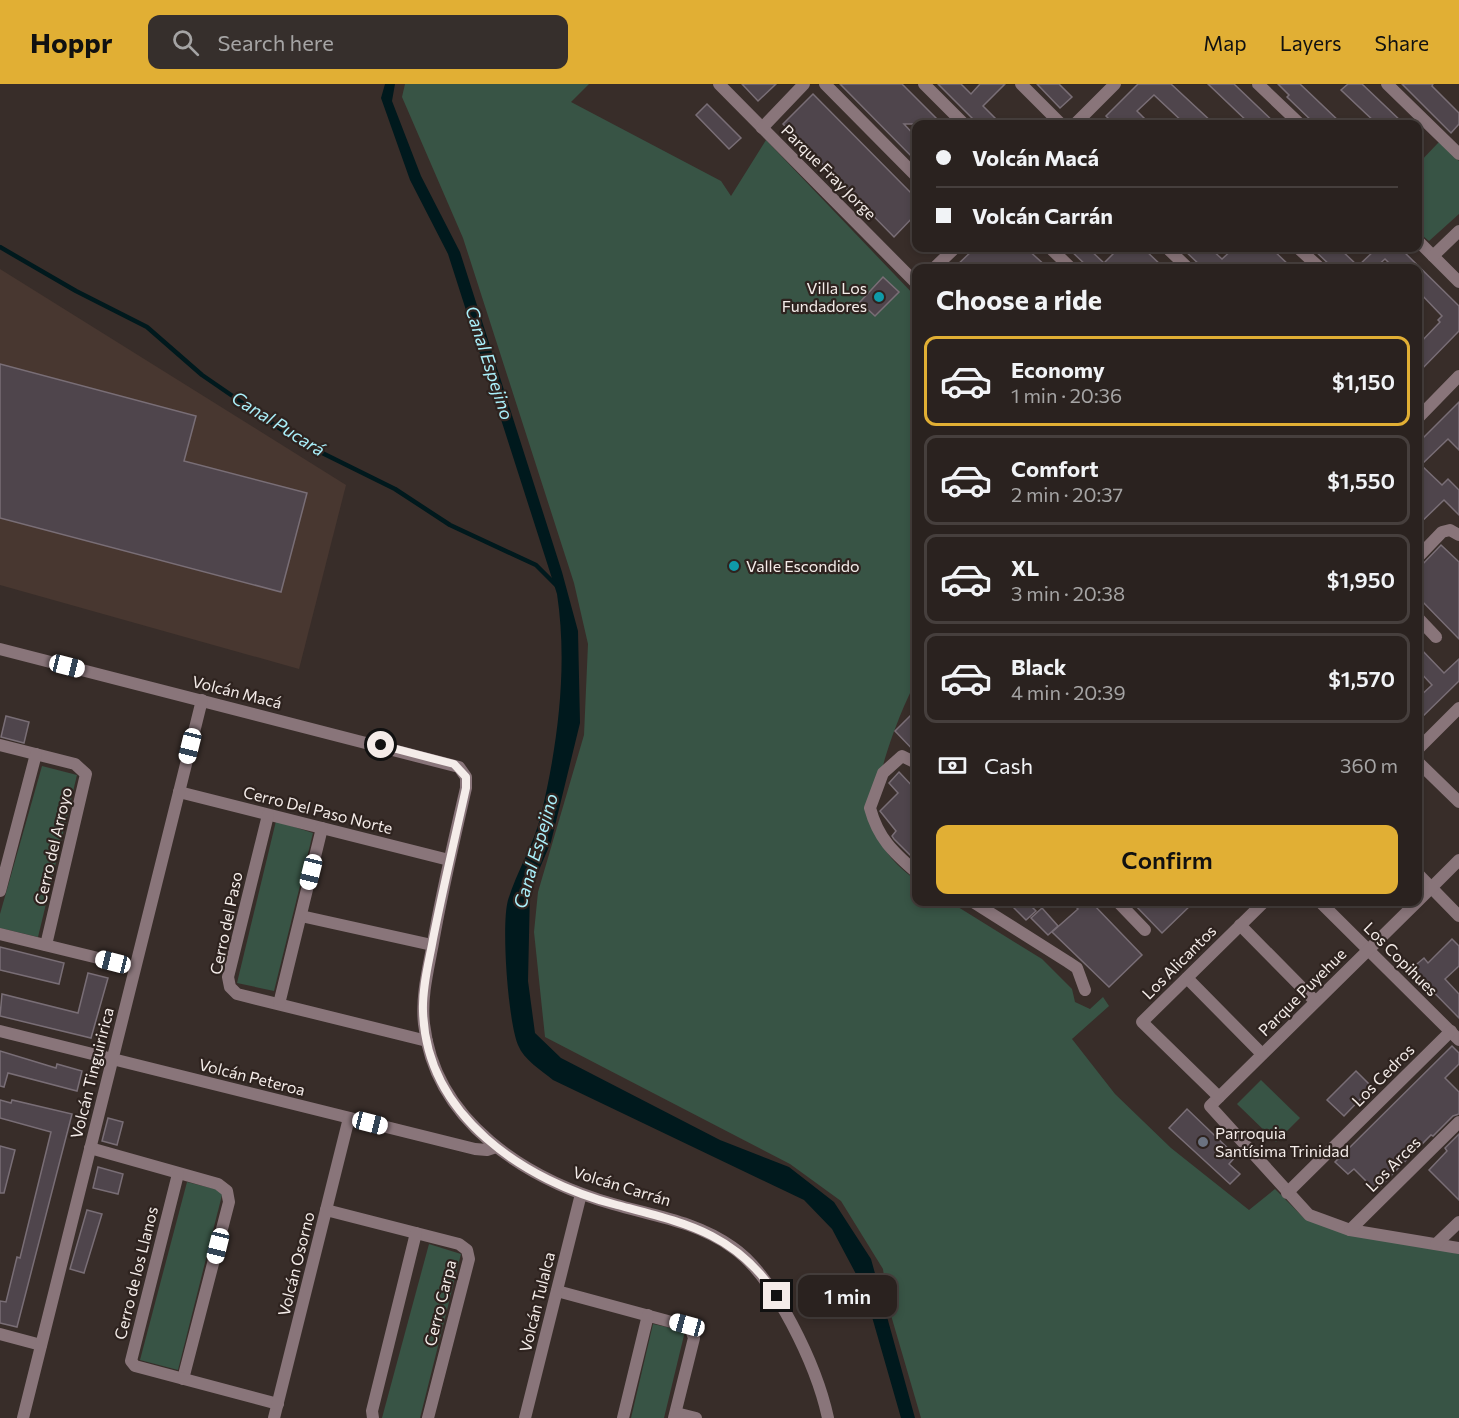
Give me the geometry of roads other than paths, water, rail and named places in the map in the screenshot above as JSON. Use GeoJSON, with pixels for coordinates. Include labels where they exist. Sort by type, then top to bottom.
{"type":"FeatureCollection","features":[{"type":"Feature","properties":{"kind":"street","name":"Parque Fray Jorge"},"geometry":{"type":"LineString","coordinates":[[719,84],[912,279]]}},
{"type":"Feature","properties":{"kind":"street"},"geometry":{"type":"LineString","coordinates":[[762,128],[804,84]]}},
{"type":"Feature","properties":{"kind":"street"},"geometry":{"type":"LineString","coordinates":[[825,84],[912,172]]}},
{"type":"Feature","properties":{"kind":"street"},"geometry":{"type":"LineString","coordinates":[[924,84],[960,120]]}},
{"type":"Feature","properties":{"kind":"street"},"geometry":{"type":"LineString","coordinates":[[1021,84],[1057,120]]}},
{"type":"Feature","properties":{"kind":"street"},"geometry":{"type":"LineString","coordinates":[[1079,120],[1115,84]]}},
{"type":"Feature","properties":{"kind":"street"},"geometry":{"type":"LineString","coordinates":[[1258,84],[1296,120]]}},
{"type":"Feature","properties":{"kind":"street"},"geometry":{"type":"LineString","coordinates":[[1387,84],[1459,154]]}},
{"type":"Feature","properties":{"kind":"street"},"geometry":{"type":"LineString","coordinates":[[1433,256],[1459,231]]}},
{"type":"Feature","properties":{"kind":"street"},"geometry":{"type":"LineString","coordinates":[[1422,245],[1459,282]]}},
{"type":"Feature","properties":{"kind":"street"},"geometry":{"type":"LineString","coordinates":[[938,264],[951,252]]}},
{"type":"Feature","properties":{"kind":"street"},"geometry":{"type":"LineString","coordinates":[[1054,252],[1067,264]]}},
{"type":"Feature","properties":{"kind":"street"},"geometry":{"type":"LineString","coordinates":[[1171,252],[1184,264]]}},
{"type":"Feature","properties":{"kind":"street"},"geometry":{"type":"LineString","coordinates":[[1302,252],[1316,264]]}},
{"type":"Feature","properties":{"kind":"street"},"geometry":{"type":"LineString","coordinates":[[1422,414],[1459,376]]}},
{"type":"Feature","properties":{"kind":"street"},"geometry":{"type":"LineString","coordinates":[[1422,553],[1442,532],[1450,530],[1459,535]]}},
{"type":"Feature","properties":{"kind":"street"},"geometry":{"type":"LineString","coordinates":[[1422,622],[1436,637]]}},
{"type":"Feature","properties":{"kind":"street","name":"Volcán Macá"},"geometry":{"type":"LineString","coordinates":[[0,650],[448,762],[463,771]]}},
{"type":"Feature","properties":{"kind":"street","name":"Volcán Tinguiririca"},"geometry":{"type":"LineString","coordinates":[[23,1418],[202,700]]}},
{"type":"Feature","properties":{"kind":"street"},"geometry":{"type":"LineString","coordinates":[[1422,745],[1459,708]]}},
{"type":"Feature","properties":{"kind":"street","name":"Cerro del Arroyo"},"geometry":{"type":"LineString","coordinates":[[0,745],[80,766],[86,778],[46,945]]}},
{"type":"Feature","properties":{"kind":"street"},"geometry":{"type":"LineString","coordinates":[[0,891],[36,754]]}},
{"type":"Feature","properties":{"kind":"street"},"geometry":{"type":"LineString","coordinates":[[912,761],[902,756],[888,766],[870,808],[880,837],[891,851],[912,869]]}},
{"type":"Feature","properties":{"kind":"street"},"geometry":{"type":"LineString","coordinates":[[1422,766],[1459,802]]}},
{"type":"Feature","properties":{"kind":"street","name":"Volcán Carrán"},"geometry":{"type":"LineString","coordinates":[[463,771],[466,788],[432,945],[423,1008],[427,1041],[435,1069],[448,1095],[471,1125],[496,1147],[523,1165],[581,1194],[704,1230],[749,1261],[762,1275],[780,1302],[820,1389],[828,1418]]}},
{"type":"Feature","properties":{"kind":"street","name":"Cerro Del Paso Norte"},"geometry":{"type":"LineString","coordinates":[[179,792],[449,860]]}},
{"type":"Feature","properties":{"kind":"street","name":"Cerro del Paso"},"geometry":{"type":"LineString","coordinates":[[268,815],[228,982],[237,994],[427,1041]]}},
{"type":"Feature","properties":{"kind":"street"},"geometry":{"type":"LineString","coordinates":[[279,1004],[322,828]]}},
{"type":"Feature","properties":{"kind":"street","name":"Parque Puyehue"},"geometry":{"type":"LineString","coordinates":[[1422,896],[1459,860]]}},
{"type":"Feature","properties":{"kind":"street"},"geometry":{"type":"LineString","coordinates":[[1422,878],[1459,916]]}},
{"type":"Feature","properties":{"kind":"street"},"geometry":{"type":"LineString","coordinates":[[979,906],[1077,968],[1085,990]]}},
{"type":"Feature","properties":{"kind":"street"},"geometry":{"type":"LineString","coordinates":[[1122,906],[1145,930]]}},
{"type":"Feature","properties":{"kind":"street","name":"Los Alicantos"},"geometry":{"type":"LineString","coordinates":[[1214,1101],[1142,1022],[1260,906]]}},
{"type":"Feature","properties":{"kind":"street","name":"Los Copihues"},"geometry":{"type":"LineString","coordinates":[[1324,906],[1455,1036]]}},
{"type":"Feature","properties":{"kind":"street","name":"Parque Puyehue"},"geometry":{"type":"LineString","coordinates":[[1214,1101],[1412,906]]}},
{"type":"Feature","properties":{"kind":"street"},"geometry":{"type":"LineString","coordinates":[[301,916],[432,945]]}},
{"type":"Feature","properties":{"kind":"street"},"geometry":{"type":"LineString","coordinates":[[1240,925],[1315,1001]]}},
{"type":"Feature","properties":{"kind":"street"},"geometry":{"type":"LineString","coordinates":[[0,934],[135,967]]}},
{"type":"Feature","properties":{"kind":"street"},"geometry":{"type":"LineString","coordinates":[[1187,978],[1262,1054]]}},
{"type":"Feature","properties":{"kind":"street","name":"Volcán Peteroa"},"geometry":{"type":"LineString","coordinates":[[0,1031],[481,1150],[496,1147]]}},
{"type":"Feature","properties":{"kind":"street","name":"Los Cedros"},"geometry":{"type":"LineString","coordinates":[[1287,1193],[1455,1036]]}},
{"type":"Feature","properties":{"kind":"street"},"geometry":{"type":"LineString","coordinates":[[1214,1101],[1287,1193],[1309,1215],[1350,1230],[1459,1248]]}},
{"type":"Feature","properties":{"kind":"street","name":"Volcán Osorno"},"geometry":{"type":"LineString","coordinates":[[274,1418],[349,1118]]}},
{"type":"Feature","properties":{"kind":"street","name":"Los Arces"},"geometry":{"type":"LineString","coordinates":[[1350,1230],[1459,1122]]}},
{"type":"Feature","properties":{"kind":"street"},"geometry":{"type":"LineString","coordinates":[[90,1148],[218,1184],[227,1191],[229,1202],[183,1379]]}},
{"type":"Feature","properties":{"kind":"street","name":"Cerro de los Llanos"},"geometry":{"type":"LineString","coordinates":[[178,1174],[131,1361],[135,1366],[278,1404]]}},
{"type":"Feature","properties":{"kind":"street","name":"Volcán Tulalca"},"geometry":{"type":"LineString","coordinates":[[525,1418],[581,1194]]}},
{"type":"Feature","properties":{"kind":"street","name":"Cerro Carpa"},"geometry":{"type":"LineString","coordinates":[[326,1210],[459,1244],[469,1254],[428,1418]]}},
{"type":"Feature","properties":{"kind":"street"},"geometry":{"type":"LineString","coordinates":[[1436,1244],[1459,1222]]}},
{"type":"Feature","properties":{"kind":"street"},"geometry":{"type":"LineString","coordinates":[[373,1418],[372,1411],[416,1233]]}},
{"type":"Feature","properties":{"kind":"street"},"geometry":{"type":"LineString","coordinates":[[557,1291],[687,1325],[694,1334],[675,1416],[696,1418]]}},
{"type":"Feature","properties":{"kind":"street"},"geometry":{"type":"LineString","coordinates":[[623,1418],[648,1315]]}},
{"type":"Feature","properties":{"kind":"street"},"geometry":{"type":"LineString","coordinates":[[0,1334],[41,1345]]}},
{"type":"Feature","properties":{"kind":"water","name":"Canal Espejino"},"geometry":{"type":"Polygon","coordinates":[[[385,84],[395,84],[392,101],[421,176],[460,252],[562,572],[578,631],[580,723],[551,842],[530,891],[528,981],[535,1033],[561,1058],[720,1140],[789,1167],[834,1202],[871,1259],[915,1418],[901,1418],[864,1289],[832,1229],[804,1200],[553,1080],[529,1060],[518,1045],[511,1016],[505,951],[506,912],[512,889],[538,826],[552,761],[560,705],[562,649],[557,594],[448,254],[410,180],[381,98],[385,84]]]}},
{"type":"Feature","properties":{"kind":"waterway","name":"Canal Pucará"},"geometry":{"type":"LineString","coordinates":[[0,247],[76,291],[147,327],[202,375],[298,441],[395,489],[450,525],[536,565],[556,585]]}},
{"type":"Feature","properties":{"kind":"place","name":"Villa Los Fundadores"},"geometry":{"type":"Point","coordinates":[879,297]}},
{"type":"Feature","properties":{"kind":"place","name":"Valle Escondido"},"geometry":{"type":"Point","coordinates":[734,566]}},
{"type":"Feature","properties":{"kind":"place","name":"Parroquia Santísima Trinidad"},"geometry":{"type":"Point","coordinates":[1203,1142]}}]}
